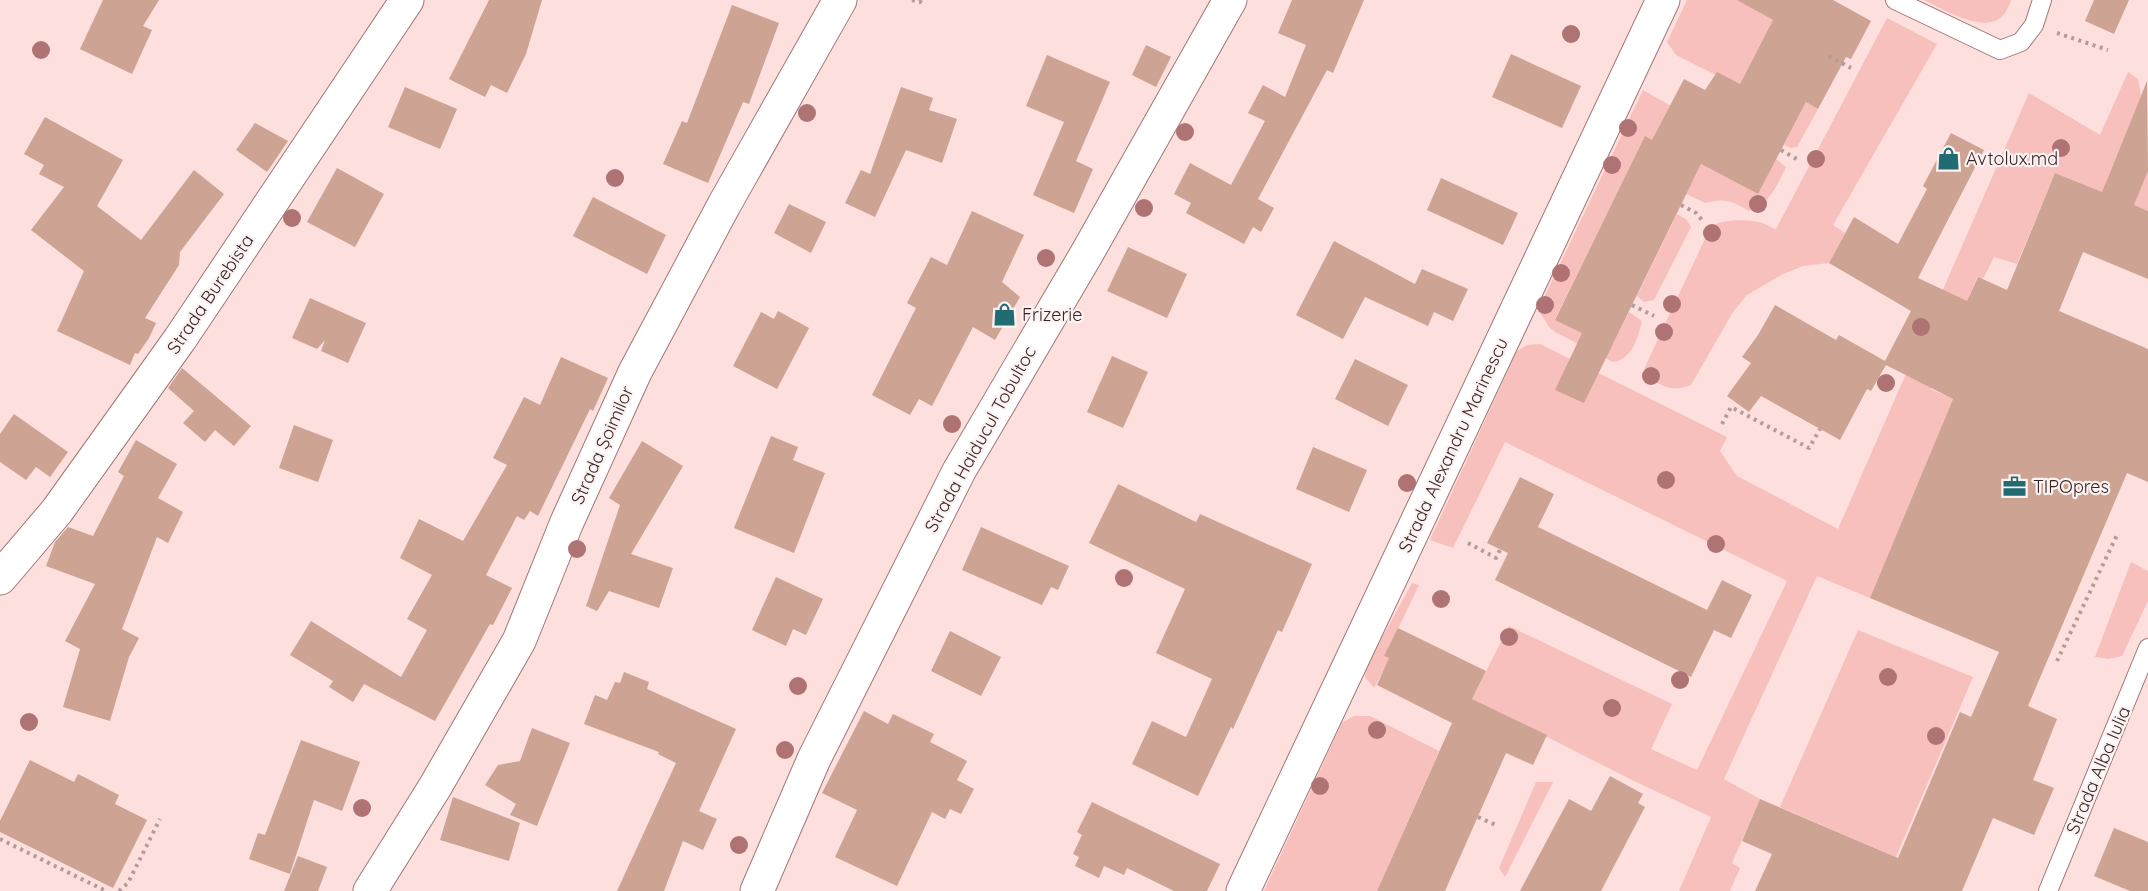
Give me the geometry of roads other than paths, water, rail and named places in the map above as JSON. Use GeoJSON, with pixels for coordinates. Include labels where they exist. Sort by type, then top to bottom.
{"type":"FeatureCollection","features":[{"type":"Feature","properties":{"kind":"street","name":"Strada Burebista"},"geometry":{"type":"LineString","coordinates":[[0,578],[57,511],[180,339],[407,0]]}},
{"type":"Feature","properties":{"kind":"street","name":"Strada Șoimilor"},"geometry":{"type":"LineString","coordinates":[[370,891],[435,787],[519,641],[567,522],[635,372],[724,205],[840,0]]}},
{"type":"Feature","properties":{"kind":"street","name":"Strada Haiducul Tobultoc"},"geometry":{"type":"LineString","coordinates":[[757,891],[814,759],[959,471],[1086,255],[1230,0]]}},
{"type":"Feature","properties":{"kind":"street","name":"Strada Alexandru Marinescu"},"geometry":{"type":"LineString","coordinates":[[1243,891],[1663,0]]}},
{"type":"Feature","properties":{"kind":"lane"},"geometry":{"type":"LineString","coordinates":[[1895,0],[2000,50],[2021,42],[2034,25],[2043,0]]}},
{"type":"Feature","properties":{"kind":"lane","name":"Strada Alba Iulia"},"geometry":{"type":"LineString","coordinates":[[2048,891],[2148,648]]}},
{"type":"Feature","properties":{"kind":"place","name":"Avtolux.md"},"geometry":{"type":"Point","coordinates":[1948,158]}},
{"type":"Feature","properties":{"kind":"place","name":"Frizerie"},"geometry":{"type":"Point","coordinates":[1004,314]}},
{"type":"Feature","properties":{"kind":"place","name":"TIPOpres"},"geometry":{"type":"Point","coordinates":[2015,486]}}]}
